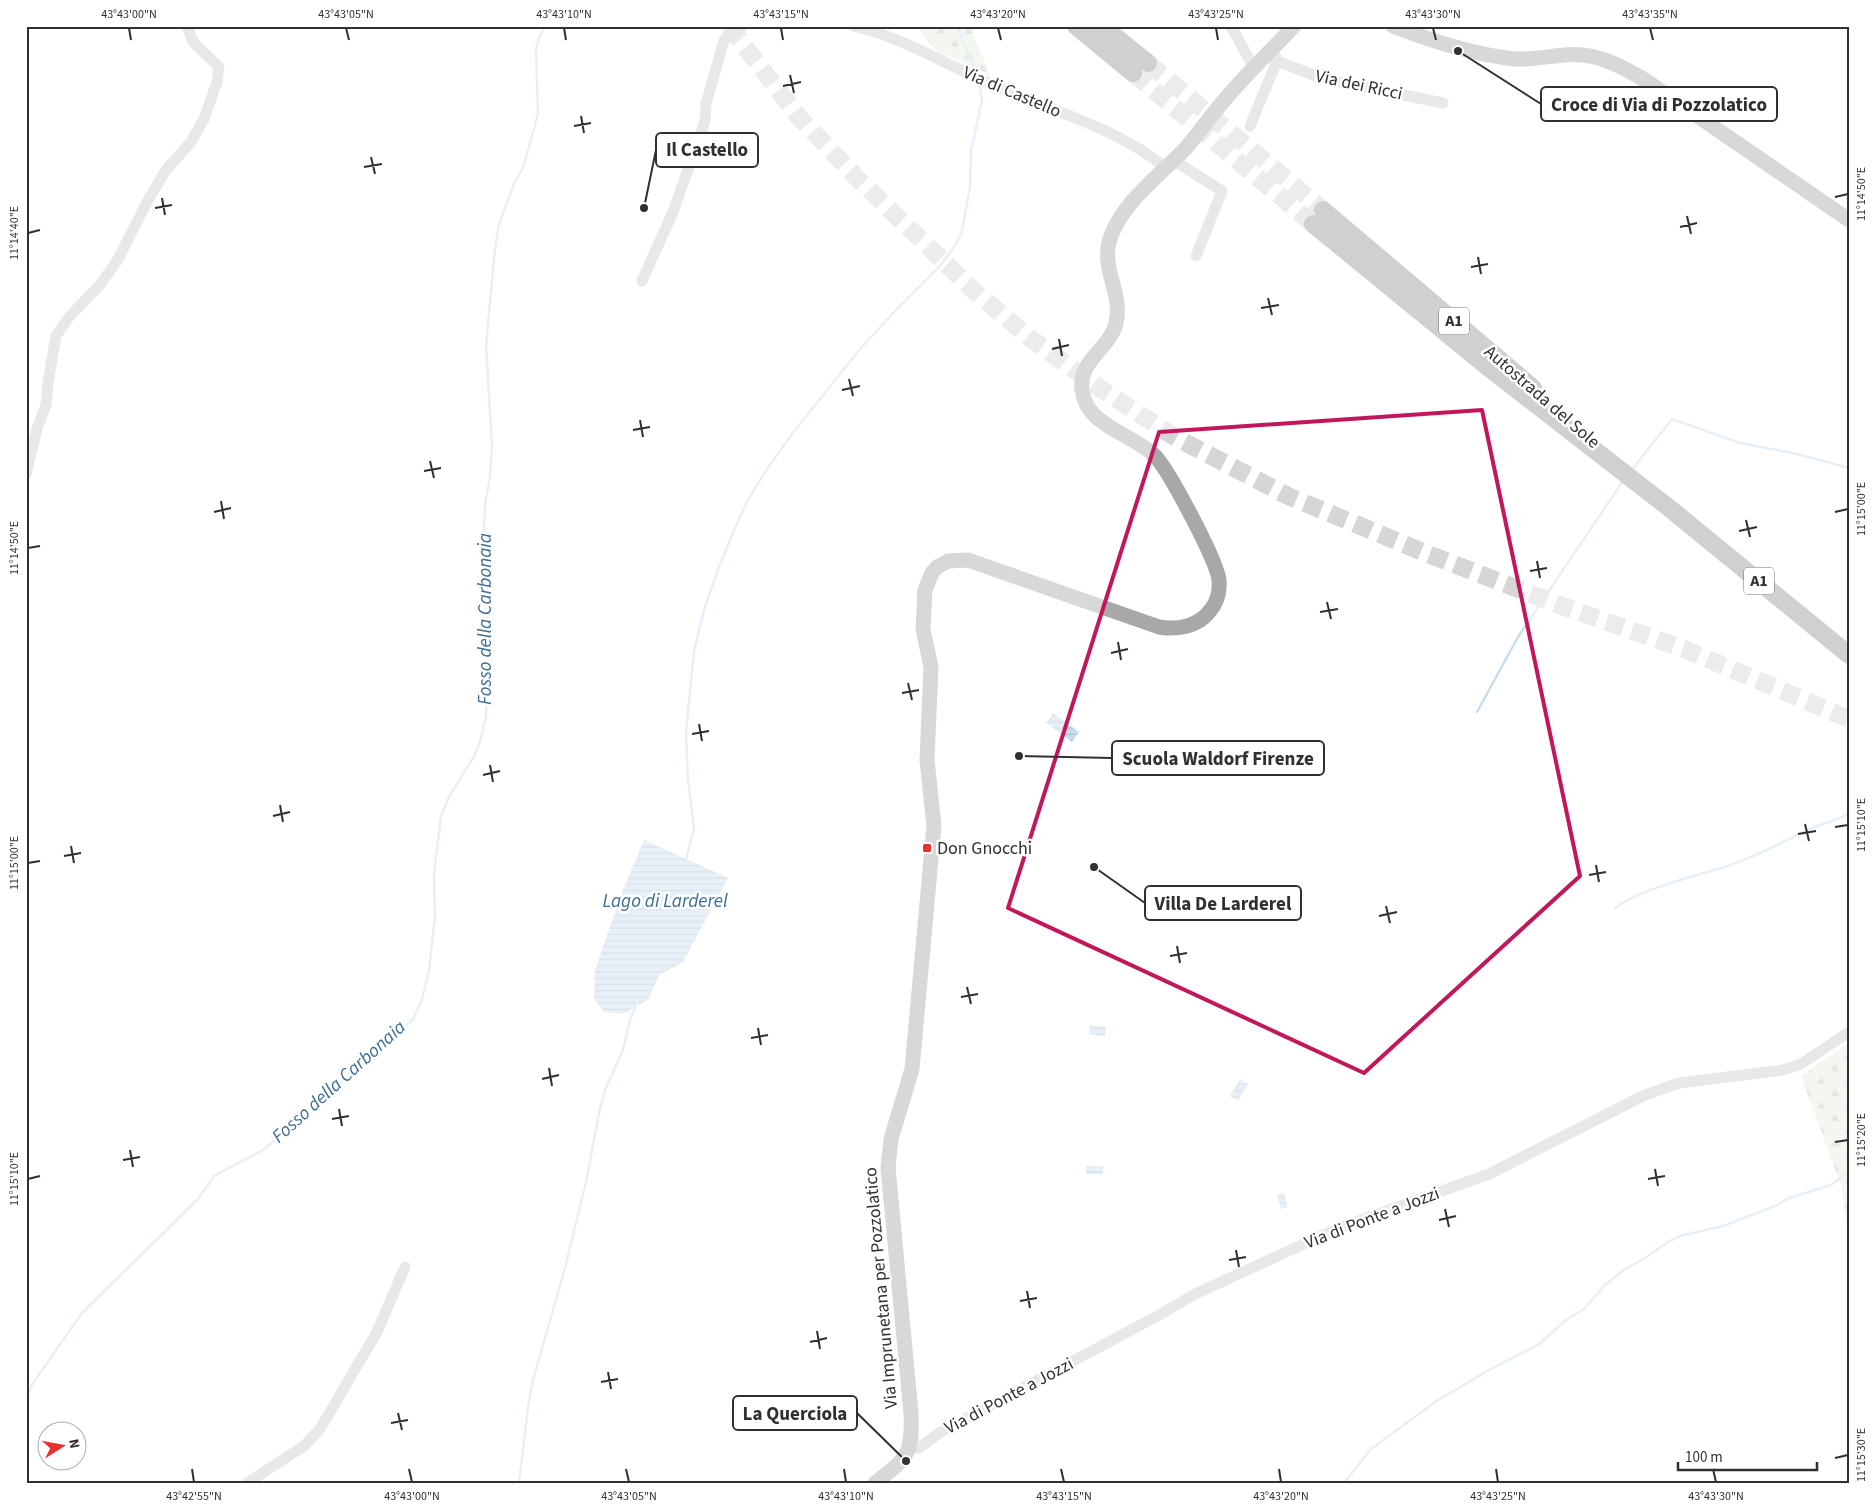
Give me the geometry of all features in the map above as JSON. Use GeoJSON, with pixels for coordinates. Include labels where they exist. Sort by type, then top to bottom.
{"type":"FeatureCollection","features":[{"type":"Feature","properties":{"kind":"highway"},"geometry":{"type":"LineString","coordinates":[[1076,26],[1133,73]]}},
{"type":"Feature","properties":{"kind":"highway"},"geometry":{"type":"LineString","coordinates":[[1102,26],[1148,63]]}},
{"type":"Feature","properties":{"kind":"highway","name":"Autostrada del Sole"},"geometry":{"type":"LineString","coordinates":[[1318,217],[1489,368],[1668,507],[1849,655]]}},
{"type":"Feature","properties":{"kind":"main road","name":"Via Imprunetana per Pozzolatico"},"geometry":{"type":"LineString","coordinates":[[910,1448],[911,1413],[888,1168],[891,1139],[912,1069],[934,826],[928,760],[931,667],[923,629],[925,590],[936,567],[948,561],[959,559],[978,562],[1159,627],[1175,628],[1191,625],[1204,618],[1214,606],[1219,589],[1217,572],[1190,515],[1163,465],[1147,449],[1095,417],[1086,405],[1082,389],[1082,378],[1087,364],[1107,342],[1117,321],[1117,307],[1107,259],[1112,234],[1142,191],[1169,164],[1254,68],[1274,56],[1294,26]]}},
{"type":"Feature","properties":{"kind":"main road"},"geometry":{"type":"LineString","coordinates":[[1393,26],[1428,39],[1505,57],[1527,59],[1576,54],[1595,56],[1615,63],[1648,82],[1849,220]]}},
{"type":"Feature","properties":{"kind":"main road"},"geometry":{"type":"LineString","coordinates":[[875,1483],[902,1461],[910,1448]]}},
{"type":"Feature","properties":{"kind":"street"},"geometry":{"type":"LineString","coordinates":[[26,474],[37,428],[46,405],[56,336],[69,317],[99,286],[117,261],[166,170],[191,142],[204,119],[217,82],[219,67],[193,42],[186,26]]}},
{"type":"Feature","properties":{"kind":"street"},"geometry":{"type":"LineString","coordinates":[[642,281],[673,212],[706,121],[706,104],[724,40],[743,26]]}},
{"type":"Feature","properties":{"kind":"street","name":"Via di Castello"},"geometry":{"type":"LineString","coordinates":[[854,26],[916,48],[999,88],[1130,142],[1169,164]]}},
{"type":"Feature","properties":{"kind":"street"},"geometry":{"type":"LineString","coordinates":[[1231,26],[1254,68]]}},
{"type":"Feature","properties":{"kind":"street","name":"Via dei Ricci"},"geometry":{"type":"LineString","coordinates":[[1274,56],[1324,80],[1443,102]]}},
{"type":"Feature","properties":{"kind":"street","name":"Via Imprunetana per Pozzolatico"},"geometry":{"type":"LineString","coordinates":[[1250,126],[1274,56]]}},
{"type":"Feature","properties":{"kind":"street"},"geometry":{"type":"LineString","coordinates":[[1169,164],[1222,192],[1196,256]]}},
{"type":"Feature","properties":{"kind":"street","name":"Via di Ponte a Jozzi"},"geometry":{"type":"LineString","coordinates":[[910,1448],[920,1448],[939,1433],[1193,1295],[1334,1230],[1489,1174],[1645,1095],[1678,1083],[1783,1070],[1801,1064],[1849,1032]]}},
{"type":"Feature","properties":{"kind":"street"},"geometry":{"type":"LineString","coordinates":[[247,1483],[304,1446],[320,1429],[377,1332],[405,1267]]}},
{"type":"Feature","properties":{"kind":"highlighted area"},"geometry":{"type":"Polygon","coordinates":[[[1482,410],[1580,876],[1364,1073],[1008,908],[1159,432],[1482,410]]]}},
{"type":"Feature","properties":{"kind":"green space"},"geometry":{"type":"Polygon","coordinates":[[[918,26],[970,26],[990,75],[935,50],[918,26]]]}},
{"type":"Feature","properties":{"kind":"green space"},"geometry":{"type":"Polygon","coordinates":[[[1849,1043],[1849,1227],[1847,1227],[1841,1186],[1801,1076],[1849,1043]]]}},
{"type":"Feature","properties":{"kind":"water"},"geometry":{"type":"Polygon","coordinates":[[[1053,713],[1079,732],[1072,742],[1046,723],[1053,713]]]}},
{"type":"Feature","properties":{"kind":"water","name":"Lago di Larderel"},"geometry":{"type":"Polygon","coordinates":[[[644,840],[728,878],[683,962],[659,975],[648,1000],[622,1014],[605,1012],[594,999],[595,970],[621,895],[644,840]]]}},
{"type":"Feature","properties":{"kind":"water"},"geometry":{"type":"Polygon","coordinates":[[[1090,1025],[1106,1027],[1105,1036],[1089,1034],[1090,1025]]]}},
{"type":"Feature","properties":{"kind":"water"},"geometry":{"type":"Polygon","coordinates":[[[1240,1079],[1248,1084],[1238,1101],[1230,1096],[1240,1079]]]}},
{"type":"Feature","properties":{"kind":"water"},"geometry":{"type":"Polygon","coordinates":[[[1086,1166],[1103,1166],[1103,1174],[1086,1174],[1086,1166]]]}},
{"type":"Feature","properties":{"kind":"water"},"geometry":{"type":"Polygon","coordinates":[[[1284,1193],[1288,1207],[1281,1209],[1277,1195],[1284,1193]]]}},
{"type":"Feature","properties":{"kind":"waterway","name":"Fosso della Carbonaia"},"geometry":{"type":"LineString","coordinates":[[26,1401],[31,1386],[82,1313],[198,1199],[214,1176],[263,1150],[392,1040],[413,1019],[422,999],[429,971],[435,918],[434,873],[441,816],[450,795],[479,745],[486,717],[488,652],[486,629],[487,565],[484,529],[492,445],[486,346],[499,224],[514,184],[523,168],[538,114],[536,48],[545,26]]}},
{"type":"Feature","properties":{"kind":"waterway"},"geometry":{"type":"LineString","coordinates":[[957,26],[976,73]]}},
{"type":"Feature","properties":{"kind":"waterway"},"geometry":{"type":"LineString","coordinates":[[686,859],[694,829],[688,779],[686,733],[694,651],[704,610],[719,567],[748,500],[792,434],[860,349],[939,267],[961,235],[970,187],[971,151],[982,100],[979,83]]}},
{"type":"Feature","properties":{"kind":"waterway"},"geometry":{"type":"LineString","coordinates":[[1631,471],[1672,419],[1740,443],[1793,453],[1849,468]]}},
{"type":"Feature","properties":{"kind":"waterway"},"geometry":{"type":"LineString","coordinates":[[1477,712],[1518,637],[1623,481]]}},
{"type":"Feature","properties":{"kind":"waterway"},"geometry":{"type":"LineString","coordinates":[[1615,908],[1649,891],[1748,858],[1849,813]]}},
{"type":"Feature","properties":{"kind":"waterway"},"geometry":{"type":"LineString","coordinates":[[518,1483],[533,1380],[565,1268],[586,1182],[599,1113],[605,1090],[623,1050],[630,1020],[637,1003]]}},
{"type":"Feature","properties":{"kind":"waterway"},"geometry":{"type":"LineString","coordinates":[[1344,1483],[1371,1449],[1438,1400],[1489,1370],[1538,1345],[1566,1320],[1584,1309],[1605,1285],[1625,1269],[1668,1242],[1680,1236],[1723,1226],[1775,1206],[1789,1198],[1831,1185],[1849,1174]]}},
{"type":"Feature","properties":{"kind":"tunnel"},"geometry":{"type":"LineString","coordinates":[[729,26],[798,116],[857,178],[973,290],[1030,338],[1098,387],[1173,436],[1288,496],[1423,552],[1565,607],[1684,649],[1849,719]]}},
{"type":"Feature","properties":{"kind":"tunnel"},"geometry":{"type":"LineString","coordinates":[[1148,63],[1323,210]]}},
{"type":"Feature","properties":{"kind":"tunnel"},"geometry":{"type":"LineString","coordinates":[[1133,73],[1313,224]]}},
{"type":"Feature","properties":{"kind":"place","name":"Croce di Via di Pozzolatico"},"geometry":{"type":"Point","coordinates":[1458,51]}},
{"type":"Feature","properties":{"kind":"place","name":"Il Castello"},"geometry":{"type":"Point","coordinates":[644,208]}},
{"type":"Feature","properties":{"kind":"place","name":"Scuola Waldorf Firenze"},"geometry":{"type":"Point","coordinates":[1019,756]}},
{"type":"Feature","properties":{"kind":"place","name":"Don Gnocchi"},"geometry":{"type":"Point","coordinates":[927,848]}},
{"type":"Feature","properties":{"kind":"place","name":"Villa De Larderel"},"geometry":{"type":"Point","coordinates":[1094,867]}},
{"type":"Feature","properties":{"kind":"place","name":"La Querciola"},"geometry":{"type":"Point","coordinates":[906,1461]}}]}
